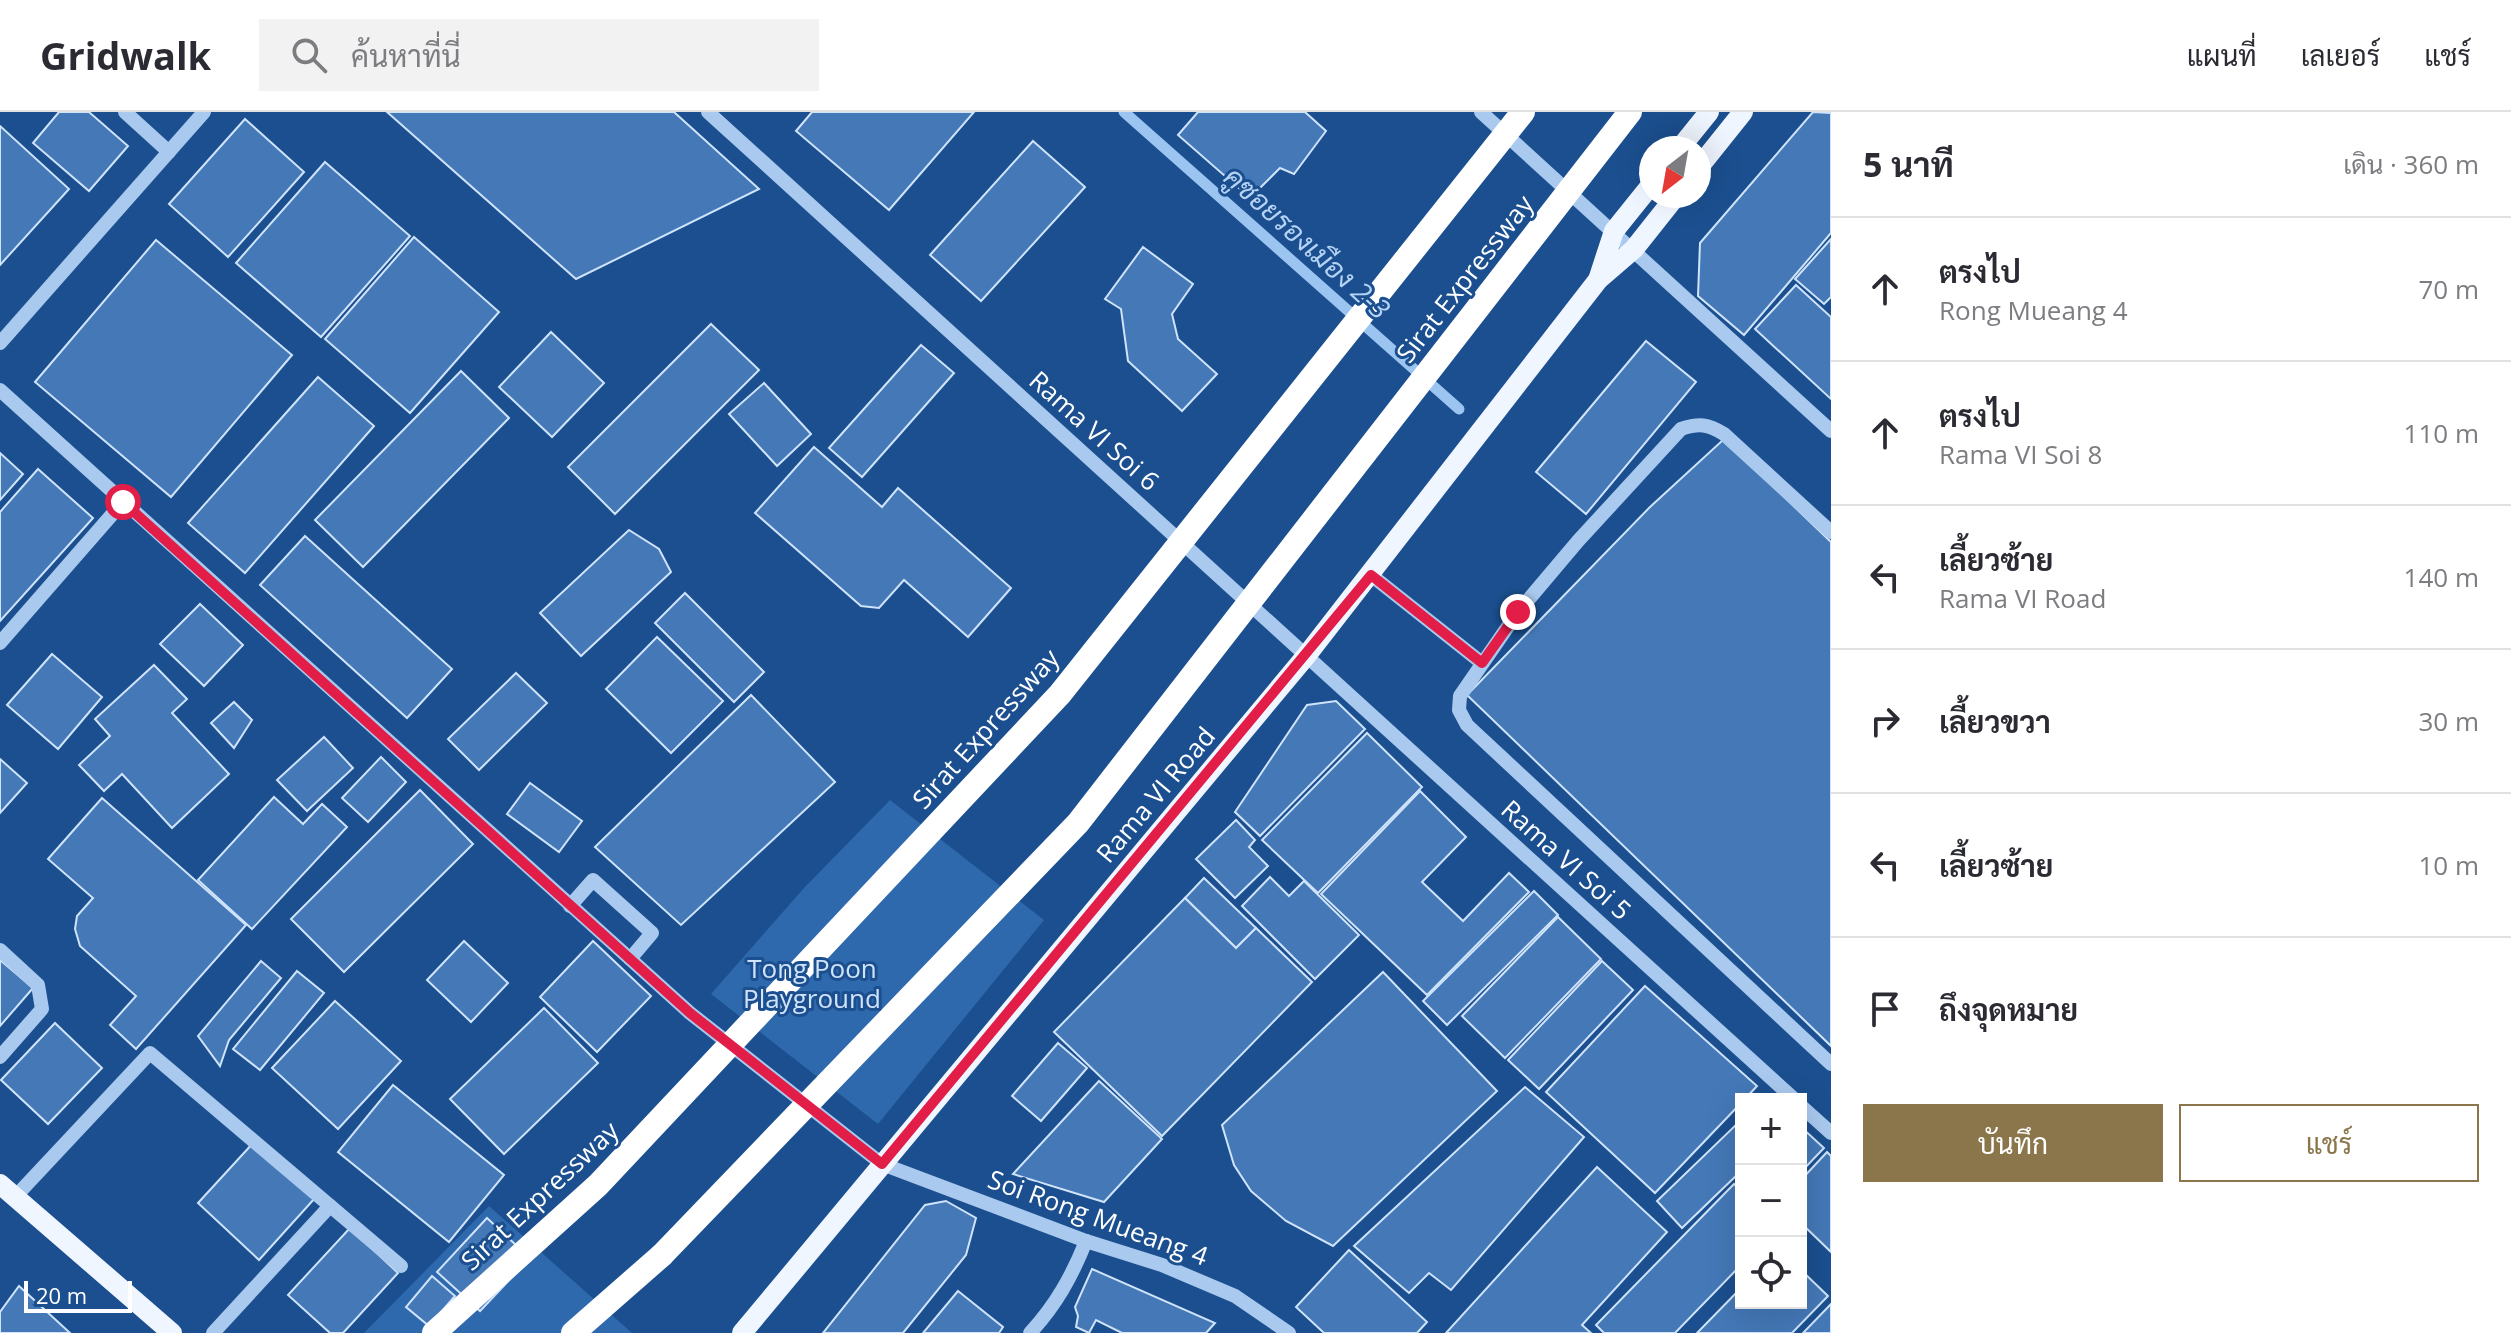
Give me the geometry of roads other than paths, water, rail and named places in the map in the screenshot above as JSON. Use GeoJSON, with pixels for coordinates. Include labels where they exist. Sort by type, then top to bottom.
{"type":"FeatureCollection","features":[{"type":"Feature","properties":{"kind":"highway","name":"Sirat Expressway"},"geometry":{"type":"LineString","coordinates":[[434,1333],[598,1185],[1060,694],[1523,112]]}},
{"type":"Feature","properties":{"kind":"highway","name":"Sirat Expressway"},"geometry":{"type":"LineString","coordinates":[[573,1333],[662,1255],[1078,823],[1630,112]]}},
{"type":"Feature","properties":{"kind":"highway"},"geometry":{"type":"LineString","coordinates":[[589,1333],[662,1255]]}},
{"type":"Feature","properties":{"kind":"main road"},"geometry":{"type":"LineString","coordinates":[[1690,136],[1709,112]]}},
{"type":"Feature","properties":{"kind":"main road"},"geometry":{"type":"LineString","coordinates":[[1711,152],[1743,112]]}},
{"type":"Feature","properties":{"kind":"main road","name":"Rama VI Road"},"geometry":{"type":"LineString","coordinates":[[1598,280],[1614,231],[1639,200]]}},
{"type":"Feature","properties":{"kind":"main road","name":"Rama VI Road"},"geometry":{"type":"LineString","coordinates":[[742,1333],[1306,656],[1598,280],[1634,249],[1666,208]]}},
{"type":"Feature","properties":{"kind":"main road"},"geometry":{"type":"LineString","coordinates":[[8,1190],[172,1333]]}},
{"type":"Feature","properties":{"kind":"street"},"geometry":{"type":"LineString","coordinates":[[125,112],[169,152]]}},
{"type":"Feature","properties":{"kind":"street"},"geometry":{"type":"LineString","coordinates":[[0,343],[204,112]]}},
{"type":"Feature","properties":{"kind":"street","name":"Rama VI Soi 6"},"geometry":{"type":"LineString","coordinates":[[708,112],[1306,656]]}},
{"type":"Feature","properties":{"kind":"street"},"geometry":{"type":"LineString","coordinates":[[1481,112],[1831,431]]}},
{"type":"Feature","properties":{"kind":"street","name":"Soi Rong Mueang 4"},"geometry":{"type":"LineString","coordinates":[[0,390],[690,1013],[882,1164],[1086,1241],[1162,1265],[1235,1296],[1289,1333]]}},
{"type":"Feature","properties":{"kind":"street"},"geometry":{"type":"LineString","coordinates":[[1831,532],[1724,434],[1709,425],[1695,424],[1681,429],[1578,541],[1518,612],[1460,696],[1459,710],[1467,725],[1831,1064]]}},
{"type":"Feature","properties":{"kind":"street"},"geometry":{"type":"LineString","coordinates":[[0,643],[123,502]]}},
{"type":"Feature","properties":{"kind":"street"},"geometry":{"type":"LineString","coordinates":[[1371,575],[1482,663]]}},
{"type":"Feature","properties":{"kind":"street","name":"Rama VI Soi 5"},"geometry":{"type":"LineString","coordinates":[[1306,656],[1787,1093]]}},
{"type":"Feature","properties":{"kind":"street"},"geometry":{"type":"LineString","coordinates":[[570,906],[593,880],[652,933],[630,959]]}},
{"type":"Feature","properties":{"kind":"street"},"geometry":{"type":"LineString","coordinates":[[0,950],[38,985],[42,1009],[0,1057]]}},
{"type":"Feature","properties":{"kind":"street"},"geometry":{"type":"LineString","coordinates":[[8,1190],[150,1053],[401,1266]]}},
{"type":"Feature","properties":{"kind":"street"},"geometry":{"type":"LineString","coordinates":[[1807,1111],[1831,1133]]}},
{"type":"Feature","properties":{"kind":"street"},"geometry":{"type":"LineString","coordinates":[[213,1333],[330,1206]]}},
{"type":"Feature","properties":{"kind":"street"},"geometry":{"type":"LineString","coordinates":[[1030,1333],[1056,1303],[1073,1274],[1086,1241]]}},
{"type":"Feature","properties":{"kind":"waterway","name":"คูซอยรองเมือง 2-3"},"geometry":{"type":"LineString","coordinates":[[1124,112],[1459,409]]}},
{"type":"Feature","properties":{"kind":"park label","name":"Tong Poon Playground"},"geometry":{"type":"Point","coordinates":[812,984]}}]}
